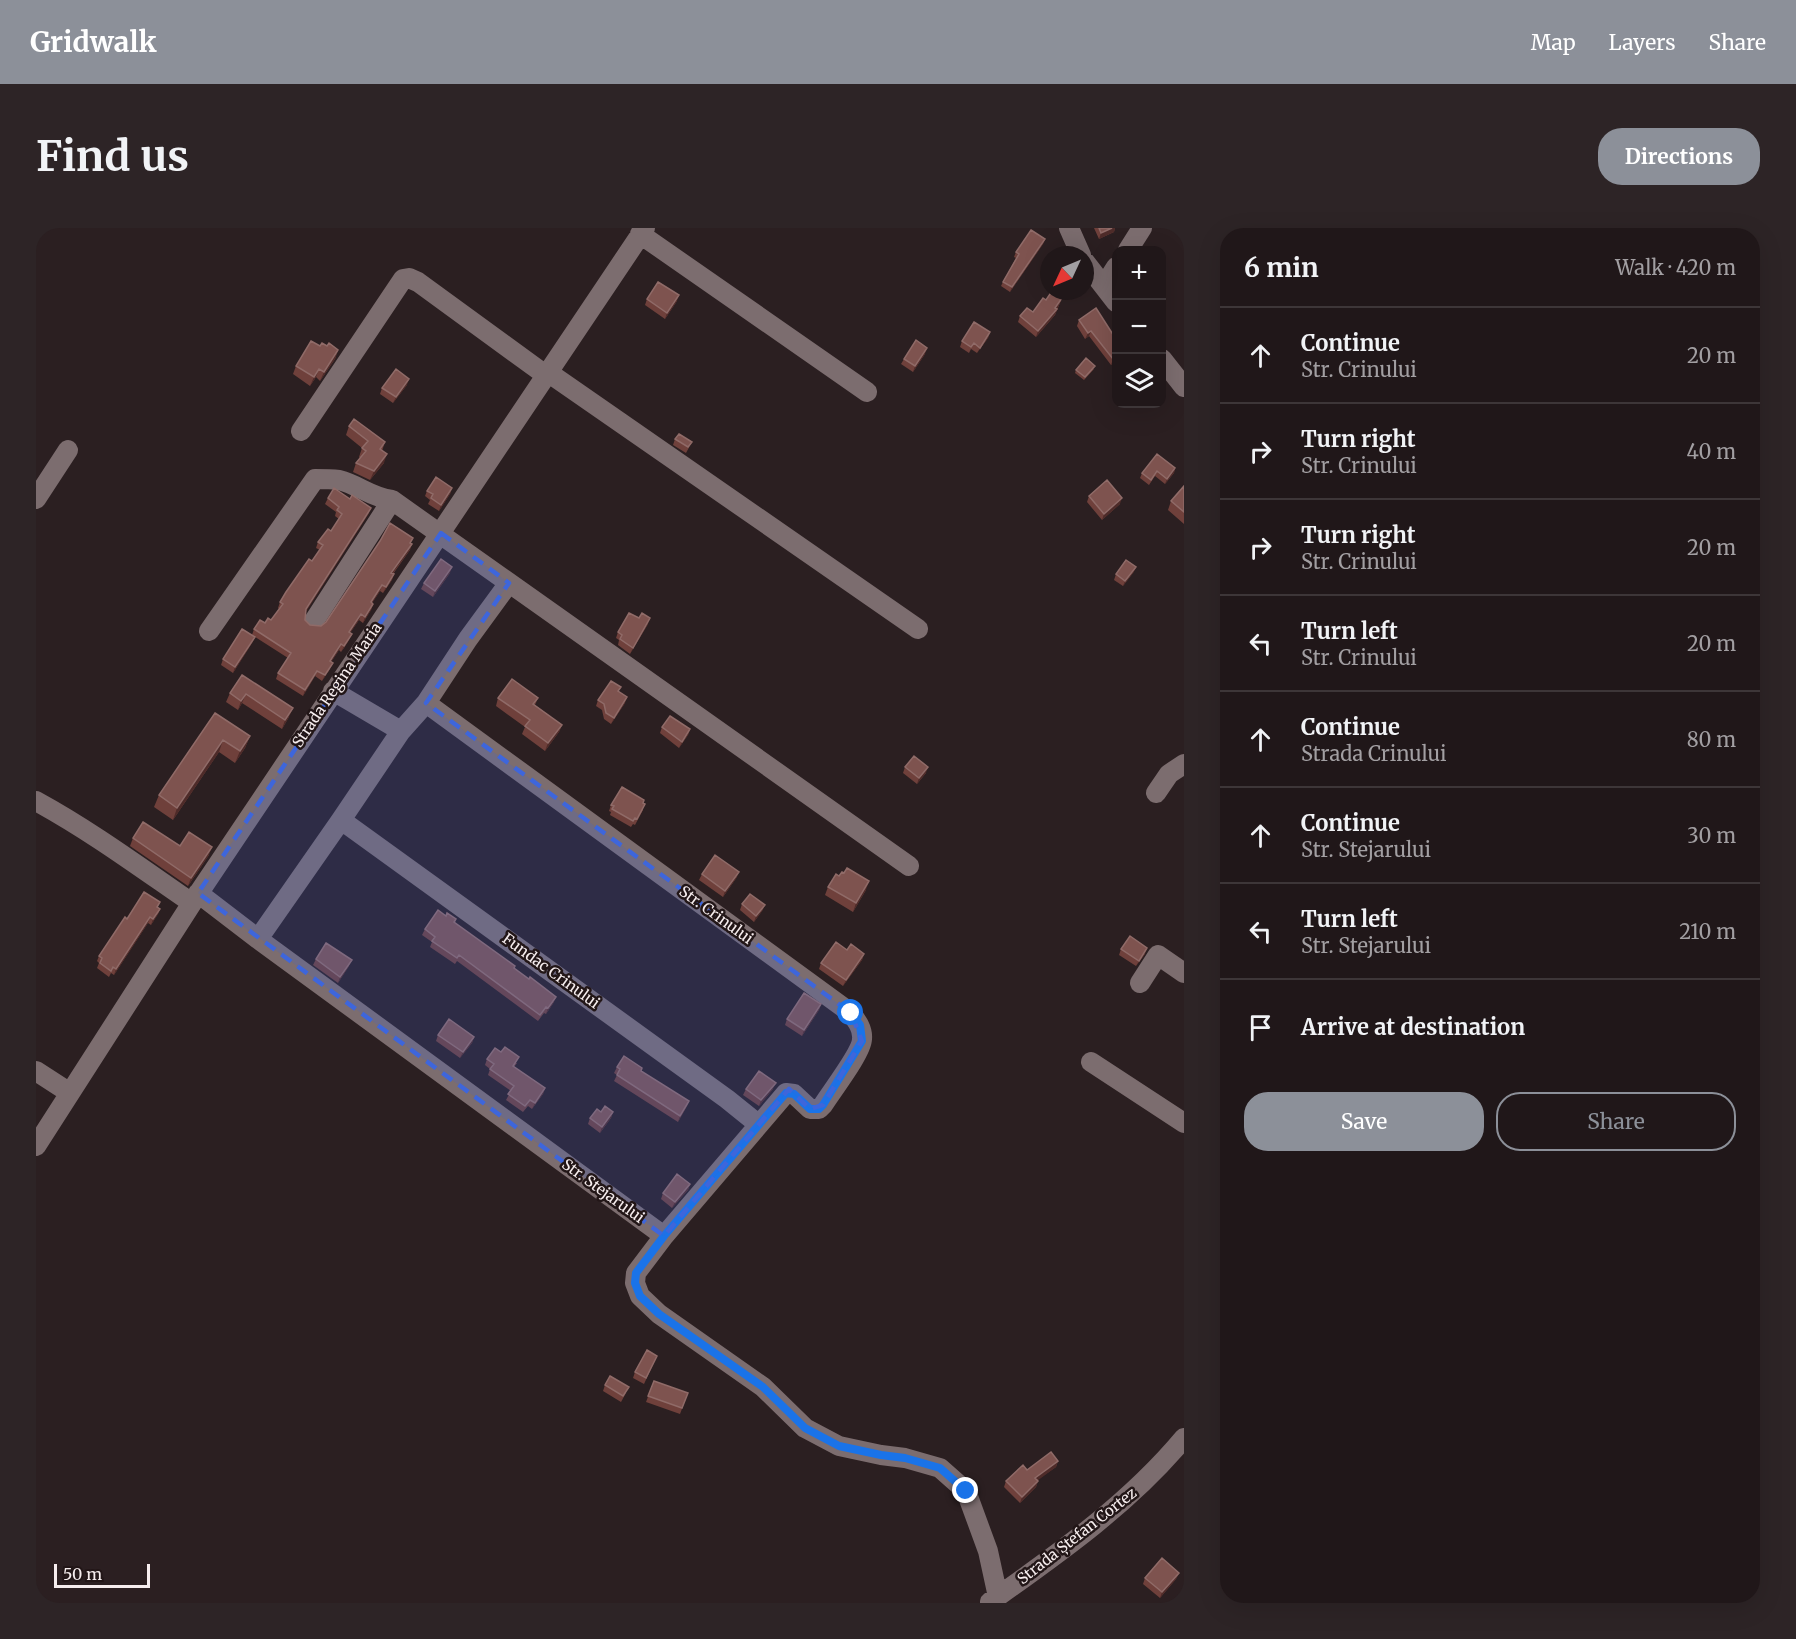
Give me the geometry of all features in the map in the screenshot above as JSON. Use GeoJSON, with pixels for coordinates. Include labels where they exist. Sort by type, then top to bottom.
{"type":"FeatureCollection","features":[{"type":"Feature","properties":{"kind":"street"},"geometry":{"type":"LineString","coordinates":[[1070,228],[1077,246]]}},
{"type":"Feature","properties":{"kind":"street"},"geometry":{"type":"LineString","coordinates":[[1131,246],[1142,228]]}},
{"type":"Feature","properties":{"kind":"street"},"geometry":{"type":"LineString","coordinates":[[643,231],[867,392]]}},
{"type":"Feature","properties":{"kind":"street","name":"Strada Regina Maria"},"geometry":{"type":"LineString","coordinates":[[36,1146],[195,898],[643,231]]}},
{"type":"Feature","properties":{"kind":"street"},"geometry":{"type":"LineString","coordinates":[[1094,273],[1114,300]]}},
{"type":"Feature","properties":{"kind":"street"},"geometry":{"type":"LineString","coordinates":[[1104,286],[1112,273]]}},
{"type":"Feature","properties":{"kind":"street"},"geometry":{"type":"LineString","coordinates":[[301,431],[403,279],[409,278],[418,282],[918,629]]}},
{"type":"Feature","properties":{"kind":"street"},"geometry":{"type":"LineString","coordinates":[[1166,364],[1184,387]]}},
{"type":"Feature","properties":{"kind":"street"},"geometry":{"type":"LineString","coordinates":[[36,499],[69,450]]}},
{"type":"Feature","properties":{"kind":"street"},"geometry":{"type":"LineString","coordinates":[[209,632],[315,479],[337,480],[350,484],[376,498],[392,500],[441,533],[508,583],[909,866]]}},
{"type":"Feature","properties":{"kind":"street"},"geometry":{"type":"LineString","coordinates":[[314,621],[392,500]]}},
{"type":"Feature","properties":{"kind":"street"},"geometry":{"type":"LineString","coordinates":[[258,939],[401,731],[426,703],[508,583]]}},
{"type":"Feature","properties":{"kind":"street"},"geometry":{"type":"LineString","coordinates":[[333,691],[401,731]]}},
{"type":"Feature","properties":{"kind":"street","name":"Str. Crinului"},"geometry":{"type":"LineString","coordinates":[[426,703],[851,1013],[860,1025],[862,1041],[823,1105],[819,1109],[810,1109],[794,1094],[786,1093],[758,1124]]}},
{"type":"Feature","properties":{"kind":"street"},"geometry":{"type":"LineString","coordinates":[[1156,793],[1169,774],[1184,764]]}},
{"type":"Feature","properties":{"kind":"street","name":"Str. Stejarului"},"geometry":{"type":"LineString","coordinates":[[36,801],[258,939],[664,1236]]}},
{"type":"Feature","properties":{"kind":"street","name":"Fundac Crinului"},"geometry":{"type":"LineString","coordinates":[[341,820],[728,1099],[758,1124]]}},
{"type":"Feature","properties":{"kind":"street"},"geometry":{"type":"LineString","coordinates":[[1140,983],[1158,955],[1184,973]]}},
{"type":"Feature","properties":{"kind":"street"},"geometry":{"type":"LineString","coordinates":[[1091,1062],[1184,1123]]}},
{"type":"Feature","properties":{"kind":"street"},"geometry":{"type":"LineString","coordinates":[[36,1071],[70,1093]]}},
{"type":"Feature","properties":{"kind":"street"},"geometry":{"type":"LineString","coordinates":[[758,1124],[636,1273],[635,1283],[640,1296],[659,1314],[763,1387],[805,1428],[839,1446],[905,1458],[940,1468],[966,1491],[988,1551],[994,1600]]}},
{"type":"Feature","properties":{"kind":"street","name":"Strada Ștefan Cortez"},"geometry":{"type":"LineString","coordinates":[[994,1600],[1112,1512],[1144,1482],[1184,1438]]}},
{"type":"Feature","properties":{"kind":"highlighted area"},"geometry":{"type":"Polygon","coordinates":[[[441,533],[509,583],[426,703],[851,1013],[862,1041],[823,1105],[810,1109],[789,1089],[664,1236],[198,893],[441,533]]]}},
{"type":"Feature","properties":{"kind":"building"},"geometry":{"type":"Polygon","coordinates":[[[1099,228],[1112,228],[1101,233],[1099,228]]]}},
{"type":"Feature","properties":{"kind":"building"},"geometry":{"type":"Polygon","coordinates":[[[1031,230],[1045,239],[1012,287],[1003,282],[1019,254],[1016,252],[1031,230]]]}},
{"type":"Feature","properties":{"kind":"building"},"geometry":{"type":"Polygon","coordinates":[[[658,282],[679,295],[667,313],[647,299],[658,282]]]}},
{"type":"Feature","properties":{"kind":"building"},"geometry":{"type":"Polygon","coordinates":[[[1042,300],[1061,300],[1055,308],[1057,309],[1038,331],[1020,316],[1027,308],[1033,312],[1042,300]]]}},
{"type":"Feature","properties":{"kind":"building"},"geometry":{"type":"Polygon","coordinates":[[[1096,308],[1112,333],[1112,358],[1091,331],[1088,333],[1079,320],[1096,308]]]}},
{"type":"Feature","properties":{"kind":"building"},"geometry":{"type":"Polygon","coordinates":[[[974,322],[990,332],[980,348],[974,343],[971,347],[962,341],[974,322]]]}},
{"type":"Feature","properties":{"kind":"building"},"geometry":{"type":"Polygon","coordinates":[[[916,340],[927,348],[915,366],[904,359],[916,340]]]}},
{"type":"Feature","properties":{"kind":"building"},"geometry":{"type":"Polygon","coordinates":[[[311,341],[320,346],[322,343],[327,346],[329,343],[338,350],[324,372],[319,369],[314,377],[296,366],[311,341]]]}},
{"type":"Feature","properties":{"kind":"building"},"geometry":{"type":"Polygon","coordinates":[[[1086,358],[1095,366],[1085,377],[1076,370],[1086,358]]]}},
{"type":"Feature","properties":{"kind":"building"},"geometry":{"type":"Polygon","coordinates":[[[396,369],[409,379],[396,397],[382,388],[396,369]]]}},
{"type":"Feature","properties":{"kind":"building"},"geometry":{"type":"Polygon","coordinates":[[[354,419],[385,442],[380,449],[387,454],[374,471],[356,463],[366,451],[362,448],[368,441],[349,426],[354,419]]]}},
{"type":"Feature","properties":{"kind":"building"},"geometry":{"type":"Polygon","coordinates":[[[679,434],[692,442],[688,447],[675,439],[679,434]]]}},
{"type":"Feature","properties":{"kind":"building"},"geometry":{"type":"Polygon","coordinates":[[[1157,454],[1175,468],[1167,479],[1157,471],[1151,480],[1142,473],[1157,454]]]}},
{"type":"Feature","properties":{"kind":"building"},"geometry":{"type":"Polygon","coordinates":[[[436,477],[452,488],[441,505],[431,498],[433,494],[427,491],[436,477]]]}},
{"type":"Feature","properties":{"kind":"building"},"geometry":{"type":"Polygon","coordinates":[[[1107,480],[1122,498],[1104,514],[1089,496],[1107,480]]]}},
{"type":"Feature","properties":{"kind":"building"},"geometry":{"type":"Polygon","coordinates":[[[1184,486],[1184,512],[1171,501],[1184,486]]]}},
{"type":"Feature","properties":{"kind":"building"},"geometry":{"type":"Polygon","coordinates":[[[334,488],[350,499],[352,495],[371,508],[306,609],[305,620],[310,625],[321,626],[326,622],[390,523],[413,538],[410,543],[412,544],[391,573],[394,574],[386,587],[382,585],[365,617],[361,614],[349,632],[352,634],[344,646],[341,644],[330,661],[333,663],[325,675],[317,671],[305,690],[278,673],[291,653],[254,629],[260,620],[265,623],[268,618],[271,620],[283,604],[280,602],[286,592],[309,559],[312,561],[323,545],[318,542],[328,529],[331,531],[342,514],[337,510],[339,507],[328,498],[334,488]]]}},
{"type":"Feature","properties":{"kind":"building"},"geometry":{"type":"Polygon","coordinates":[[[441,559],[452,567],[435,591],[424,583],[441,559]]]}},
{"type":"Feature","properties":{"kind":"building"},"geometry":{"type":"Polygon","coordinates":[[[1126,560],[1136,567],[1125,581],[1116,574],[1126,560]]]}},
{"type":"Feature","properties":{"kind":"building"},"geometry":{"type":"Polygon","coordinates":[[[629,613],[639,618],[642,613],[650,618],[633,648],[620,639],[622,635],[618,632],[629,613]]]}},
{"type":"Feature","properties":{"kind":"building"},"geometry":{"type":"Polygon","coordinates":[[[242,629],[255,637],[235,667],[223,659],[242,629]]]}},
{"type":"Feature","properties":{"kind":"building"},"geometry":{"type":"Polygon","coordinates":[[[242,675],[293,708],[285,720],[246,694],[241,701],[230,693],[242,675]]]}},
{"type":"Feature","properties":{"kind":"building"},"geometry":{"type":"Polygon","coordinates":[[[512,679],[538,698],[533,704],[562,725],[548,743],[525,726],[530,720],[498,698],[512,679]]]}},
{"type":"Feature","properties":{"kind":"building"},"geometry":{"type":"Polygon","coordinates":[[[611,681],[621,687],[618,691],[627,697],[614,718],[606,713],[604,704],[598,700],[611,681]]]}},
{"type":"Feature","properties":{"kind":"building"},"geometry":{"type":"Polygon","coordinates":[[[215,713],[250,736],[240,751],[223,740],[177,808],[159,795],[215,713]]]}},
{"type":"Feature","properties":{"kind":"building"},"geometry":{"type":"Polygon","coordinates":[[[670,716],[690,729],[682,742],[662,727],[670,716]]]}},
{"type":"Feature","properties":{"kind":"building"},"geometry":{"type":"Polygon","coordinates":[[[914,756],[928,767],[919,778],[905,767],[914,756]]]}},
{"type":"Feature","properties":{"kind":"building"},"geometry":{"type":"Polygon","coordinates":[[[622,787],[644,800],[645,804],[637,819],[633,821],[612,809],[614,806],[611,805],[622,787]]]}},
{"type":"Feature","properties":{"kind":"building"},"geometry":{"type":"Polygon","coordinates":[[[143,822],[180,846],[189,832],[212,847],[191,878],[133,838],[143,822]]]}},
{"type":"Feature","properties":{"kind":"building"},"geometry":{"type":"Polygon","coordinates":[[[715,855],[739,872],[725,891],[702,874],[715,855]]]}},
{"type":"Feature","properties":{"kind":"building"},"geometry":{"type":"Polygon","coordinates":[[[847,868],[869,881],[856,903],[828,887],[836,874],[839,876],[847,868]]]}},
{"type":"Feature","properties":{"kind":"building"},"geometry":{"type":"Polygon","coordinates":[[[144,892],[160,902],[157,907],[160,909],[153,919],[150,917],[116,969],[113,967],[111,971],[100,963],[102,958],[99,956],[144,892]]]}},
{"type":"Feature","properties":{"kind":"building"},"geometry":{"type":"Polygon","coordinates":[[[750,894],[765,905],[756,916],[742,904],[750,894]]]}},
{"type":"Feature","properties":{"kind":"building"},"geometry":{"type":"Polygon","coordinates":[[[438,910],[456,919],[454,922],[556,997],[548,1008],[546,1007],[540,1015],[459,955],[457,958],[432,941],[435,937],[425,929],[438,910]]]}},
{"type":"Feature","properties":{"kind":"building"},"geometry":{"type":"Polygon","coordinates":[[[1130,936],[1147,948],[1139,961],[1121,949],[1130,936]]]}},
{"type":"Feature","properties":{"kind":"building"},"geometry":{"type":"Polygon","coordinates":[[[836,942],[847,950],[851,944],[864,954],[846,980],[821,963],[836,942]]]}},
{"type":"Feature","properties":{"kind":"building"},"geometry":{"type":"Polygon","coordinates":[[[326,943],[352,960],[340,977],[316,959],[326,943]]]}},
{"type":"Feature","properties":{"kind":"building"},"geometry":{"type":"Polygon","coordinates":[[[804,993],[821,1004],[804,1030],[787,1019],[804,993]]]}},
{"type":"Feature","properties":{"kind":"building"},"geometry":{"type":"Polygon","coordinates":[[[449,1019],[474,1037],[463,1052],[438,1035],[449,1019]]]}},
{"type":"Feature","properties":{"kind":"building"},"geometry":{"type":"Polygon","coordinates":[[[505,1047],[519,1057],[513,1066],[545,1088],[535,1103],[530,1100],[525,1106],[508,1094],[514,1086],[490,1069],[494,1064],[487,1059],[495,1048],[501,1052],[505,1047]]]}},
{"type":"Feature","properties":{"kind":"building"},"geometry":{"type":"Polygon","coordinates":[[[624,1056],[642,1068],[641,1071],[689,1101],[680,1116],[617,1075],[620,1069],[617,1067],[624,1056]]]}},
{"type":"Feature","properties":{"kind":"building"},"geometry":{"type":"Polygon","coordinates":[[[759,1071],[776,1083],[761,1100],[746,1089],[759,1071]]]}},
{"type":"Feature","properties":{"kind":"building"},"geometry":{"type":"Polygon","coordinates":[[[605,1106],[613,1112],[602,1127],[590,1118],[597,1109],[601,1112],[605,1106]]]}},
{"type":"Feature","properties":{"kind":"building"},"geometry":{"type":"Polygon","coordinates":[[[677,1174],[690,1184],[675,1202],[663,1193],[677,1174]]]}},
{"type":"Feature","properties":{"kind":"building"},"geometry":{"type":"Polygon","coordinates":[[[647,1350],[657,1356],[646,1378],[635,1372],[647,1350]]]}},
{"type":"Feature","properties":{"kind":"building"},"geometry":{"type":"Polygon","coordinates":[[[610,1376],[629,1387],[623,1396],[605,1385],[610,1376]]]}},
{"type":"Feature","properties":{"kind":"building"},"geometry":{"type":"Polygon","coordinates":[[[654,1381],[688,1393],[682,1408],[648,1396],[654,1381]]]}},
{"type":"Feature","properties":{"kind":"building"},"geometry":{"type":"Polygon","coordinates":[[[1051,1452],[1058,1461],[1035,1478],[1038,1481],[1022,1497],[1006,1481],[1023,1465],[1027,1470],[1051,1452]]]}},
{"type":"Feature","properties":{"kind":"building"},"geometry":{"type":"Polygon","coordinates":[[[1162,1558],[1179,1573],[1162,1592],[1145,1578],[1162,1558]]]}},
{"type":"Feature","properties":{"kind":"route"},"geometry":{"type":"LineString","coordinates":[[851,1013],[860,1025],[862,1041],[823,1105],[819,1109],[810,1109],[794,1094],[786,1093],[664,1236],[636,1273],[635,1283],[640,1296],[659,1314],[763,1387],[805,1428],[839,1446],[905,1458],[940,1468],[966,1491]]}}]}
